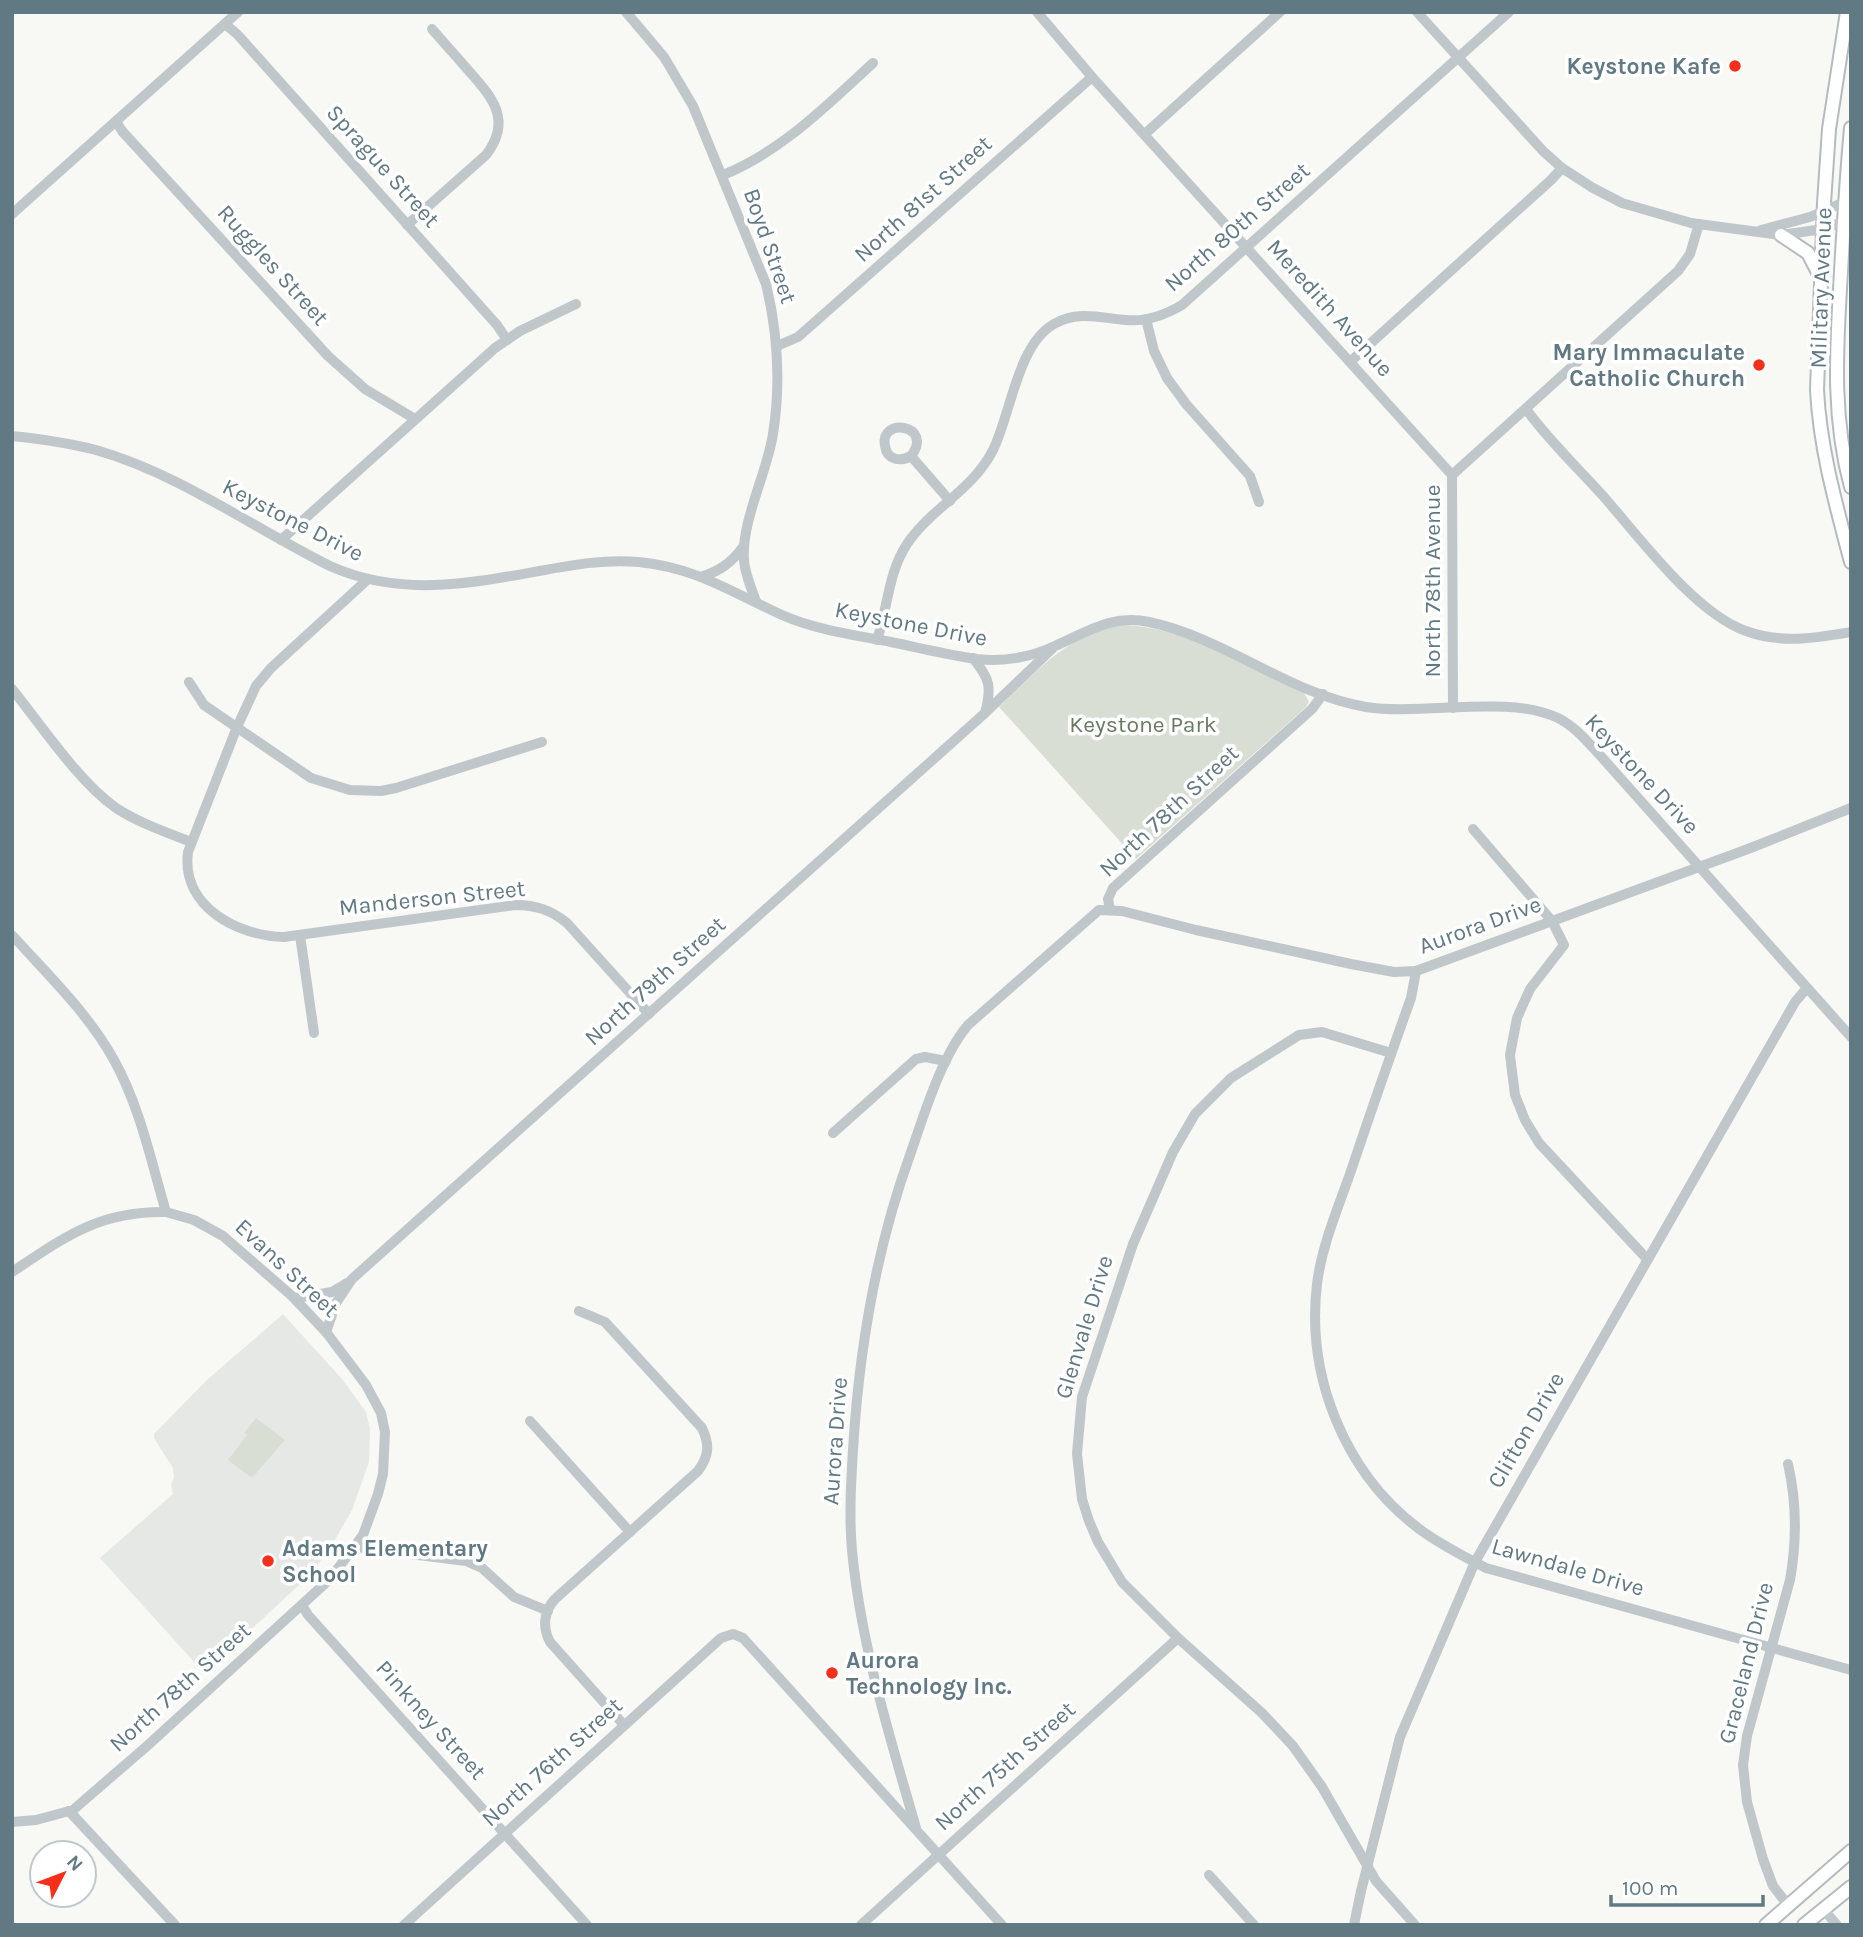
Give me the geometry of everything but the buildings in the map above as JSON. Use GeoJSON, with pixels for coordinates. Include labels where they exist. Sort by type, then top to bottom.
{"type":"FeatureCollection","features":[{"type":"Feature","properties":{"kind":"main road","name":"Military Avenue"},"geometry":{"type":"LineString","coordinates":[[1847,12],[1829,129],[1817,390],[1818,417],[1828,477],[1851,562]]}},
{"type":"Feature","properties":{"kind":"main road","name":"Military Avenue"},"geometry":{"type":"LineString","coordinates":[[1851,128],[1836,410],[1851,487]]}},
{"type":"Feature","properties":{"kind":"main road"},"geometry":{"type":"LineString","coordinates":[[1781,235],[1808,253],[1821,278]]}},
{"type":"Feature","properties":{"kind":"main road"},"geometry":{"type":"LineString","coordinates":[[1766,1925],[1851,1851]]}},
{"type":"Feature","properties":{"kind":"main road"},"geometry":{"type":"LineString","coordinates":[[1804,1925],[1851,1887]]}},
{"type":"Feature","properties":{"kind":"main road"},"geometry":{"type":"LineString","coordinates":[[1836,1898],[1851,1894]]}},
{"type":"Feature","properties":{"kind":"street"},"geometry":{"type":"LineString","coordinates":[[12,214],[238,12]]}},
{"type":"Feature","properties":{"kind":"street","name":"Boyd Street"},"geometry":{"type":"LineString","coordinates":[[626,12],[658,49],[693,106],[766,284],[774,315],[777,394],[773,434],[743,547],[746,572],[756,601]]}},
{"type":"Feature","properties":{"kind":"street"},"geometry":{"type":"LineString","coordinates":[[1146,133],[1280,12]]}},
{"type":"Feature","properties":{"kind":"street"},"geometry":{"type":"LineString","coordinates":[[1417,12],[1531,139],[1562,167],[1593,188],[1622,202],[1661,215],[1751,232],[1781,235],[1823,229],[1847,221]]}},
{"type":"Feature","properties":{"kind":"street","name":"North 80th Street"},"geometry":{"type":"LineString","coordinates":[[877,640],[899,557],[917,532],[974,478],[992,452],[1028,354],[1043,331],[1071,316],[1146,319],[1165,314],[1182,305],[1509,12]]}},
{"type":"Feature","properties":{"kind":"street","name":"Meredith Avenue"},"geometry":{"type":"LineString","coordinates":[[1044,15],[1093,77],[1452,475]]}},
{"type":"Feature","properties":{"kind":"street","name":"Sprague Street"},"geometry":{"type":"LineString","coordinates":[[225,24],[237,34],[507,340]]}},
{"type":"Feature","properties":{"kind":"street"},"geometry":{"type":"LineString","coordinates":[[407,225],[488,153],[495,143],[499,128],[495,103],[432,29]]}},
{"type":"Feature","properties":{"kind":"street"},"geometry":{"type":"LineString","coordinates":[[723,175],[755,161],[782,143],[873,63]]}},
{"type":"Feature","properties":{"kind":"street","name":"North 81st Street"},"geometry":{"type":"LineString","coordinates":[[777,346],[798,337],[1093,77]]}},
{"type":"Feature","properties":{"kind":"street","name":"Ruggles Street"},"geometry":{"type":"LineString","coordinates":[[116,121],[122,131],[328,356],[365,388],[415,419]]}},
{"type":"Feature","properties":{"kind":"street"},"geometry":{"type":"LineString","coordinates":[[1351,361],[1551,180],[1562,167]]}},
{"type":"Feature","properties":{"kind":"street"},"geometry":{"type":"LineString","coordinates":[[1751,232],[1824,212],[1848,200]]}},
{"type":"Feature","properties":{"kind":"street","name":"North 78th Avenue"},"geometry":{"type":"LineString","coordinates":[[1453,708],[1452,475],[1678,271],[1690,254],[1699,224]]}},
{"type":"Feature","properties":{"kind":"street"},"geometry":{"type":"LineString","coordinates":[[281,540],[507,340],[576,304]]}},
{"type":"Feature","properties":{"kind":"street"},"geometry":{"type":"LineString","coordinates":[[1146,319],[1154,351],[1167,378],[1186,404],[1250,476],[1259,502]]}},
{"type":"Feature","properties":{"kind":"street"},"geometry":{"type":"LineString","coordinates":[[1526,409],[1686,590],[1719,618],[1743,630],[1779,639],[1808,639],[1851,632]]}},
{"type":"Feature","properties":{"kind":"street","name":"Keystone Drive"},"geometry":{"type":"LineString","coordinates":[[12,436],[73,444],[126,460],[183,486],[330,566],[367,580],[404,586],[442,586],[579,564],[614,561],[657,564],[703,576],[781,614],[813,626],[973,658],[995,661],[1014,659],[1055,646],[1104,623],[1146,621],[1188,634],[1343,702],[1387,709],[1509,708],[1534,710],[1553,716],[1570,725],[1598,753],[1851,1037]]}},
{"type":"Feature","properties":{"kind":"street"},"geometry":{"type":"LineString","coordinates":[[911,456],[950,501]]}},
{"type":"Feature","properties":{"kind":"street"},"geometry":{"type":"LineString","coordinates":[[703,576],[731,561],[743,547]]}},
{"type":"Feature","properties":{"kind":"street","name":"Manderson Street"},"geometry":{"type":"LineString","coordinates":[[367,580],[263,676],[250,695],[191,842],[187,858],[190,880],[199,898],[215,915],[234,927],[256,935],[284,937],[515,905],[533,906],[552,912],[567,923],[649,1014]]}},
{"type":"Feature","properties":{"kind":"street","name":"North 79th Street"},"geometry":{"type":"LineString","coordinates":[[295,1298],[332,1292],[352,1279],[985,713],[1055,646]]}},
{"type":"Feature","properties":{"kind":"street"},"geometry":{"type":"LineString","coordinates":[[973,658],[985,673],[989,685],[990,694],[985,713]]}},
{"type":"Feature","properties":{"kind":"street"},"geometry":{"type":"LineString","coordinates":[[189,682],[204,705],[312,778],[337,787],[362,791],[397,788],[542,742]]}},
{"type":"Feature","properties":{"kind":"street"},"geometry":{"type":"LineString","coordinates":[[12,689],[102,797],[132,817],[191,842]]}},
{"type":"Feature","properties":{"kind":"street","name":"North 78th Street"},"geometry":{"type":"LineString","coordinates":[[946,1061],[955,1041],[968,1025],[1099,910],[1110,910],[1108,899],[1114,888],[1312,709],[1323,694]]}},
{"type":"Feature","properties":{"kind":"street","name":"Aurora Drive"},"geometry":{"type":"LineString","coordinates":[[1110,910],[1354,965],[1394,972],[1416,971],[1748,849],[1851,808]]}},
{"type":"Feature","properties":{"kind":"street"},"geometry":{"type":"LineString","coordinates":[[1473,829],[1552,921],[1564,945],[1530,989],[1517,1018],[1510,1055],[1515,1095],[1525,1120],[1539,1143],[1647,1259]]}},
{"type":"Feature","properties":{"kind":"street"},"geometry":{"type":"LineString","coordinates":[[300,935],[314,1032]]}},
{"type":"Feature","properties":{"kind":"street"},"geometry":{"type":"LineString","coordinates":[[12,1272],[74,1232],[97,1222],[140,1212],[166,1212],[138,1115],[114,1061],[83,1015],[15,940]]}},
{"type":"Feature","properties":{"kind":"street","name":"Lawndale Drive"},"geometry":{"type":"LineString","coordinates":[[1416,971],[1411,998],[1322,1259],[1315,1310],[1319,1361],[1326,1393],[1351,1451],[1369,1478],[1416,1526],[1439,1543],[1486,1568],[1851,1670]]}},
{"type":"Feature","properties":{"kind":"street","name":"Clifton Drive"},"geometry":{"type":"LineString","coordinates":[[1354,1925],[1388,1777],[1406,1718],[1475,1562],[1795,1002],[1807,988]]}},
{"type":"Feature","properties":{"kind":"street","name":"Glenvale Drive"},"geometry":{"type":"LineString","coordinates":[[1391,1053],[1331,1034],[1309,1032],[1291,1039],[1231,1077],[1206,1101],[1185,1129],[1159,1181],[1133,1244],[1082,1397],[1077,1436],[1078,1476],[1089,1521],[1110,1564],[1134,1596],[1262,1713],[1293,1746],[1328,1797],[1376,1881],[1415,1925]]}},
{"type":"Feature","properties":{"kind":"street"},"geometry":{"type":"LineString","coordinates":[[832,1133],[916,1059],[925,1057],[946,1061]]}},
{"type":"Feature","properties":{"kind":"street","name":"Aurora Drive"},"geometry":{"type":"LineString","coordinates":[[916,1828],[879,1698],[864,1633],[852,1550],[851,1477],[861,1368],[881,1255],[904,1171],[946,1061]]}},
{"type":"Feature","properties":{"kind":"street","name":"Evans Street"},"geometry":{"type":"LineString","coordinates":[[166,1212],[210,1227],[295,1298],[326,1332],[374,1399],[381,1413],[385,1432],[383,1474],[363,1535],[355,1547]]}},
{"type":"Feature","properties":{"kind":"street","name":"North 79th Street"},"geometry":{"type":"LineString","coordinates":[[326,1332],[336,1303],[352,1279]]}},
{"type":"Feature","properties":{"kind":"street"},"geometry":{"type":"LineString","coordinates":[[579,1311],[605,1322],[702,1428],[708,1446],[707,1456],[698,1471],[555,1599],[544,1623],[550,1642],[624,1725]]}},
{"type":"Feature","properties":{"kind":"street"},"geometry":{"type":"LineString","coordinates":[[530,1421],[630,1532]]}},
{"type":"Feature","properties":{"kind":"street","name":"Graceland Drive"},"geometry":{"type":"LineString","coordinates":[[1788,1464],[1795,1503],[1794,1554],[1747,1736],[1744,1783],[1747,1802],[1771,1882],[1788,1905]]}},
{"type":"Feature","properties":{"kind":"street"},"geometry":{"type":"LineString","coordinates":[[355,1547],[466,1561],[482,1568],[514,1597],[548,1611]]}},
{"type":"Feature","properties":{"kind":"street","name":"North 78th Street"},"geometry":{"type":"LineString","coordinates":[[12,1822],[36,1820],[69,1811],[143,1749],[330,1580],[355,1547]]}},
{"type":"Feature","properties":{"kind":"street","name":"Pinkney Street"},"geometry":{"type":"LineString","coordinates":[[302,1605],[308,1615],[587,1925]]}},
{"type":"Feature","properties":{"kind":"street","name":"North 76th Street"},"geometry":{"type":"LineString","coordinates":[[404,1925],[721,1637],[729,1634],[743,1638],[916,1828]]}},
{"type":"Feature","properties":{"kind":"street","name":"North 75th Street"},"geometry":{"type":"LineString","coordinates":[[861,1925],[1178,1638]]}},
{"type":"Feature","properties":{"kind":"street"},"geometry":{"type":"LineString","coordinates":[[69,1811],[175,1925]]}},
{"type":"Feature","properties":{"kind":"street"},"geometry":{"type":"LineString","coordinates":[[916,1828],[1002,1925]]}},
{"type":"Feature","properties":{"kind":"street"},"geometry":{"type":"LineString","coordinates":[[1209,1875],[1254,1925]]}},
{"type":"Feature","properties":{"kind":"street"},"geometry":{"type":"LineString","coordinates":[[1824,1909],[1837,1925]]}},
{"type":"Feature","properties":{"kind":"shaded area"},"geometry":{"type":"Polygon","coordinates":[[[283,1314],[342,1379],[366,1412],[370,1429],[369,1462],[352,1510],[312,1573],[204,1673],[100,1558],[173,1494],[173,1468],[154,1434],[208,1379],[283,1314]]]}},
{"type":"Feature","properties":{"kind":"green space","name":"Keystone Park"},"geometry":{"type":"Polygon","coordinates":[[[1122,625],[1168,632],[1214,649],[1303,691],[1309,702],[1136,859],[999,707],[1069,645],[1122,625]]]}},
{"type":"Feature","properties":{"kind":"green space"},"geometry":{"type":"Polygon","coordinates":[[[256,1418],[285,1440],[252,1478],[228,1460],[256,1418]]]}},
{"type":"Feature","properties":{"kind":"place","name":"Keystone Kafe"},"geometry":{"type":"Point","coordinates":[1735,66]}},
{"type":"Feature","properties":{"kind":"place","name":"Mary Immaculate Catholic Church"},"geometry":{"type":"Point","coordinates":[1759,365]}},
{"type":"Feature","properties":{"kind":"place","name":"Adams Elementary School"},"geometry":{"type":"Point","coordinates":[268,1561]}},
{"type":"Feature","properties":{"kind":"place","name":"Aurora Technology Inc."},"geometry":{"type":"Point","coordinates":[832,1673]}}]}
